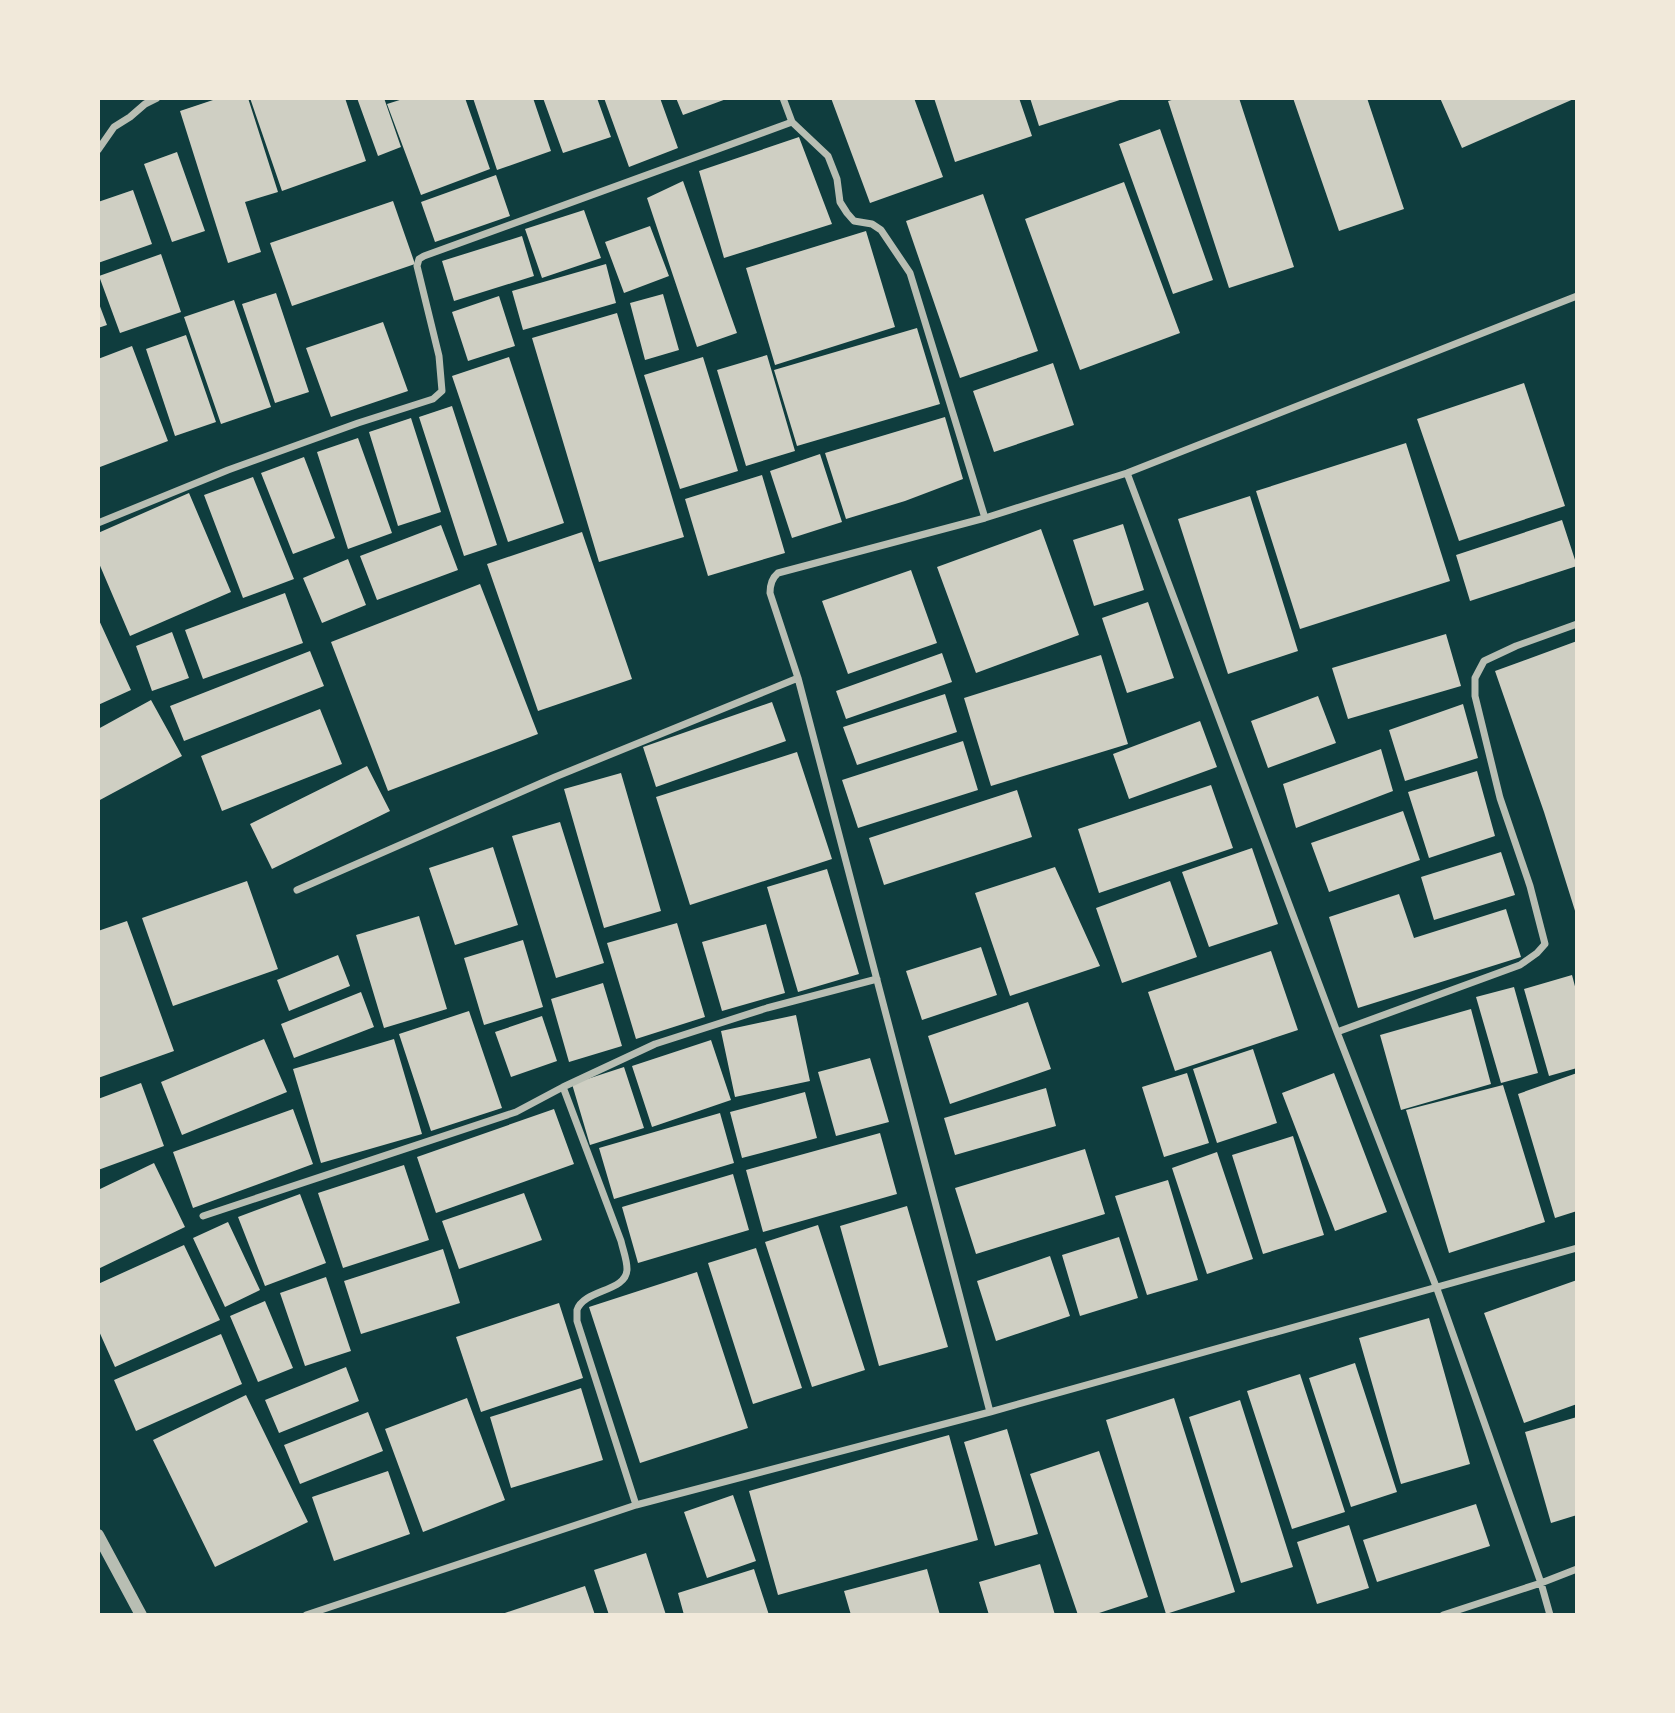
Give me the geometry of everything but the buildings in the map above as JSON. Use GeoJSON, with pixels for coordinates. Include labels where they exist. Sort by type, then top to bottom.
{"type":"FeatureCollection","features":[{"type":"Feature","properties":{"kind":"street"},"geometry":{"type":"LineString","coordinates":[[98,150],[114,127],[157,98]]}},
{"type":"Feature","properties":{"kind":"street"},"geometry":{"type":"LineString","coordinates":[[783,98],[792,122],[828,156],[838,179],[840,202],[846,213],[854,221],[872,224],[881,230],[910,273],[985,518]]}},
{"type":"Feature","properties":{"kind":"street"},"geometry":{"type":"LineString","coordinates":[[98,523],[228,470],[433,399],[442,391],[439,356],[417,266],[419,259],[424,256],[792,122]]}},
{"type":"Feature","properties":{"kind":"street"},"geometry":{"type":"LineString","coordinates":[[990,1412],[799,678],[770,593],[773,581],[778,573],[985,518],[1127,473],[1577,296]]}},
{"type":"Feature","properties":{"kind":"street"},"geometry":{"type":"LineString","coordinates":[[1127,473],[1337,1032],[1437,1289],[1550,1615]]}},
{"type":"Feature","properties":{"kind":"street"},"geometry":{"type":"LineString","coordinates":[[1337,1032],[1520,965],[1545,944],[1530,886],[1500,798],[1475,696],[1475,678],[1484,661],[1516,646],[1577,624]]}},
{"type":"Feature","properties":{"kind":"street"},"geometry":{"type":"LineString","coordinates":[[297,890],[555,776],[799,678]]}},
{"type":"Feature","properties":{"kind":"street"},"geometry":{"type":"LineString","coordinates":[[203,1216],[516,1112],[655,1044],[767,1008],[877,979]]}},
{"type":"Feature","properties":{"kind":"street"},"geometry":{"type":"LineString","coordinates":[[563,1087],[626,1260],[627,1270],[622,1281],[581,1304],[577,1311],[577,1321],[636,1505]]}},
{"type":"Feature","properties":{"kind":"street"},"geometry":{"type":"LineString","coordinates":[[306,1615],[636,1505],[990,1412],[1577,1248]]}},
{"type":"Feature","properties":{"kind":"street"},"geometry":{"type":"LineString","coordinates":[[98,1535],[141,1615]]}},
{"type":"Feature","properties":{"kind":"street"},"geometry":{"type":"LineString","coordinates":[[1443,1615],[1577,1569]]}}]}
